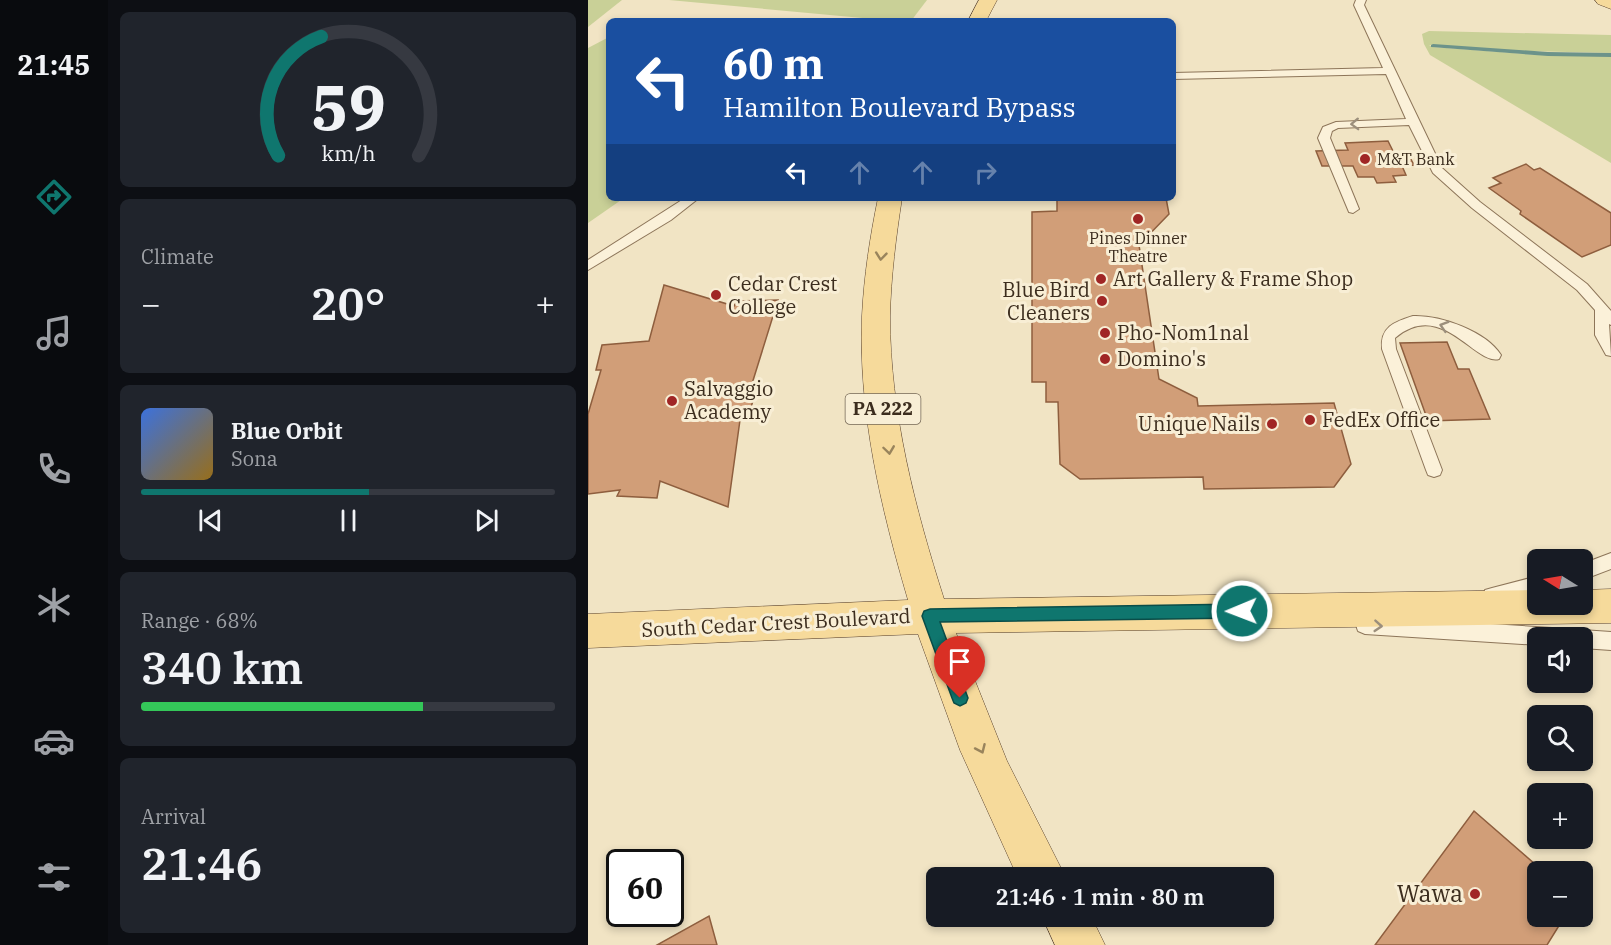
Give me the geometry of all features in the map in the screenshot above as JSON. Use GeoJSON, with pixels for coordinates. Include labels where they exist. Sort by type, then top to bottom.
{"type":"FeatureCollection","features":[{"type":"Feature","properties":{"kind":"main road"},"geometry":{"type":"LineString","coordinates":[[978,18],[988,0]]}},
{"type":"Feature","properties":{"kind":"main road"},"geometry":{"type":"LineString","coordinates":[[1604,0],[1611,3]]}},
{"type":"Feature","properties":{"kind":"main road","name":"PA 222"},"geometry":{"type":"LineString","coordinates":[[889,201],[880,254],[877,316],[880,387],[891,469],[911,554],[930,616],[967,718],[1020,836],[1037,867]]}},
{"type":"Feature","properties":{"kind":"main road","name":"South Cedar Crest Boulevard"},"geometry":{"type":"LineString","coordinates":[[588,632],[930,616],[1611,606]]}},
{"type":"Feature","properties":{"kind":"main road"},"geometry":{"type":"LineString","coordinates":[[1071,927],[1081,945]]}},
{"type":"Feature","properties":{"kind":"lane"},"geometry":{"type":"LineString","coordinates":[[1361,0],[1359,5],[1437,170],[1458,190],[1581,287],[1606,315],[1602,335],[1611,358]]}},
{"type":"Feature","properties":{"kind":"lane"},"geometry":{"type":"LineString","coordinates":[[1176,76],[1389,72]]}},
{"type":"Feature","properties":{"kind":"lane"},"geometry":{"type":"LineString","coordinates":[[1353,209],[1324,138],[1327,129],[1336,125],[1413,122]]}},
{"type":"Feature","properties":{"kind":"lane"},"geometry":{"type":"LineString","coordinates":[[588,266],[689,201]]}},
{"type":"Feature","properties":{"kind":"lane"},"geometry":{"type":"LineString","coordinates":[[1434,470],[1389,349],[1388,336],[1397,325],[1419,320],[1442,324],[1469,335],[1494,355]]}},
{"type":"Feature","properties":{"kind":"lane"},"geometry":{"type":"LineString","coordinates":[[1602,335],[1611,351]]}},
{"type":"Feature","properties":{"kind":"lane"},"geometry":{"type":"LineString","coordinates":[[1593,568],[1611,561]]}},
{"type":"Feature","properties":{"kind":"lane"},"geometry":{"type":"LineString","coordinates":[[1449,608],[1527,587]]}},
{"type":"Feature","properties":{"kind":"lane"},"geometry":{"type":"LineString","coordinates":[[1173,612],[1527,635]]}},
{"type":"Feature","properties":{"kind":"lane"},"geometry":{"type":"LineString","coordinates":[[1593,640],[1611,641]]}},
{"type":"Feature","properties":{"kind":"green space"},"geometry":{"type":"Polygon","coordinates":[[[588,0],[622,0],[588,27],[588,0]]]}},
{"type":"Feature","properties":{"kind":"green space"},"geometry":{"type":"Polygon","coordinates":[[[669,0],[927,0],[913,18],[863,18],[669,0]]]}},
{"type":"Feature","properties":{"kind":"green space"},"geometry":{"type":"Polygon","coordinates":[[[1429,31],[1611,35],[1611,53],[1519,51],[1429,45],[1538,55],[1611,56],[1611,163],[1430,55],[1422,34],[1429,31]]]}},
{"type":"Feature","properties":{"kind":"green space"},"geometry":{"type":"Polygon","coordinates":[[[606,39],[606,201],[620,201],[588,223],[588,48],[606,39]]]}},
{"type":"Feature","properties":{"kind":"building","name":"M&T Bank"},"geometry":{"type":"Polygon","coordinates":[[[1388,141],[1394,153],[1407,152],[1414,165],[1402,166],[1406,175],[1393,176],[1396,182],[1377,183],[1374,177],[1358,177],[1353,166],[1322,166],[1316,151],[1348,150],[1345,143],[1388,141]]]}},
{"type":"Feature","properties":{"kind":"building"},"geometry":{"type":"Polygon","coordinates":[[[1526,164],[1534,170],[1540,168],[1611,213],[1611,245],[1582,257],[1520,214],[1521,211],[1489,188],[1501,183],[1493,178],[1526,164]]]}},
{"type":"Feature","properties":{"kind":"building"},"geometry":{"type":"Polygon","coordinates":[[[1057,201],[1167,201],[1169,214],[1139,245],[1159,379],[1197,398],[1198,406],[1334,403],[1351,464],[1334,487],[1204,489],[1203,477],[1080,479],[1060,464],[1058,402],[1046,402],[1046,382],[1032,382],[1032,212],[1057,211],[1057,201]]]}},
{"type":"Feature","properties":{"kind":"building","name":"Salvaggio Academy"},"geometry":{"type":"Polygon","coordinates":[[[664,285],[734,306],[737,301],[778,300],[751,387],[757,387],[747,421],[740,420],[728,507],[660,481],[657,498],[617,496],[620,490],[588,494],[588,414],[601,370],[596,370],[602,345],[649,341],[664,285]]]}},
{"type":"Feature","properties":{"kind":"building"},"geometry":{"type":"Polygon","coordinates":[[[1447,342],[1458,369],[1469,369],[1490,419],[1428,421],[1400,343],[1447,342]]]}},
{"type":"Feature","properties":{"kind":"building","name":"Wawa"},"geometry":{"type":"Polygon","coordinates":[[[1474,811],[1531,861],[1527,861],[1527,927],[1558,927],[1547,945],[1375,945],[1474,811]]]}},
{"type":"Feature","properties":{"kind":"building"},"geometry":{"type":"Polygon","coordinates":[[[709,916],[717,945],[657,945],[709,916]]]}},
{"type":"Feature","properties":{"kind":"waterway"},"geometry":{"type":"LineString","coordinates":[[1433,46],[1548,54],[1611,55]]}},
{"type":"Feature","properties":{"kind":"place","name":"M&T Bank"},"geometry":{"type":"Point","coordinates":[1365,159]}},
{"type":"Feature","properties":{"kind":"place","name":"Pines Dinner Theatre"},"geometry":{"type":"Point","coordinates":[1138,219]}},
{"type":"Feature","properties":{"kind":"place","name":"Art Gallery & Frame Shop"},"geometry":{"type":"Point","coordinates":[1101,279]}},
{"type":"Feature","properties":{"kind":"place","name":"Cedar Crest College"},"geometry":{"type":"Point","coordinates":[716,295]}},
{"type":"Feature","properties":{"kind":"place","name":"Blue Bird Cleaners"},"geometry":{"type":"Point","coordinates":[1102,301]}},
{"type":"Feature","properties":{"kind":"place","name":"Pho-Nom1nal"},"geometry":{"type":"Point","coordinates":[1105,333]}},
{"type":"Feature","properties":{"kind":"place","name":"Domino's"},"geometry":{"type":"Point","coordinates":[1105,359]}},
{"type":"Feature","properties":{"kind":"place","name":"Salvaggio Academy"},"geometry":{"type":"Point","coordinates":[672,401]}},
{"type":"Feature","properties":{"kind":"place","name":"FedEx Office"},"geometry":{"type":"Point","coordinates":[1310,420]}},
{"type":"Feature","properties":{"kind":"place","name":"Unique Nails"},"geometry":{"type":"Point","coordinates":[1272,424]}},
{"type":"Feature","properties":{"kind":"place","name":"Wawa"},"geometry":{"type":"Point","coordinates":[1475,894]}},
{"type":"Feature","properties":{"kind":"route"},"geometry":{"type":"LineString","coordinates":[[960,698],[930,616],[1242,611]]}}]}
